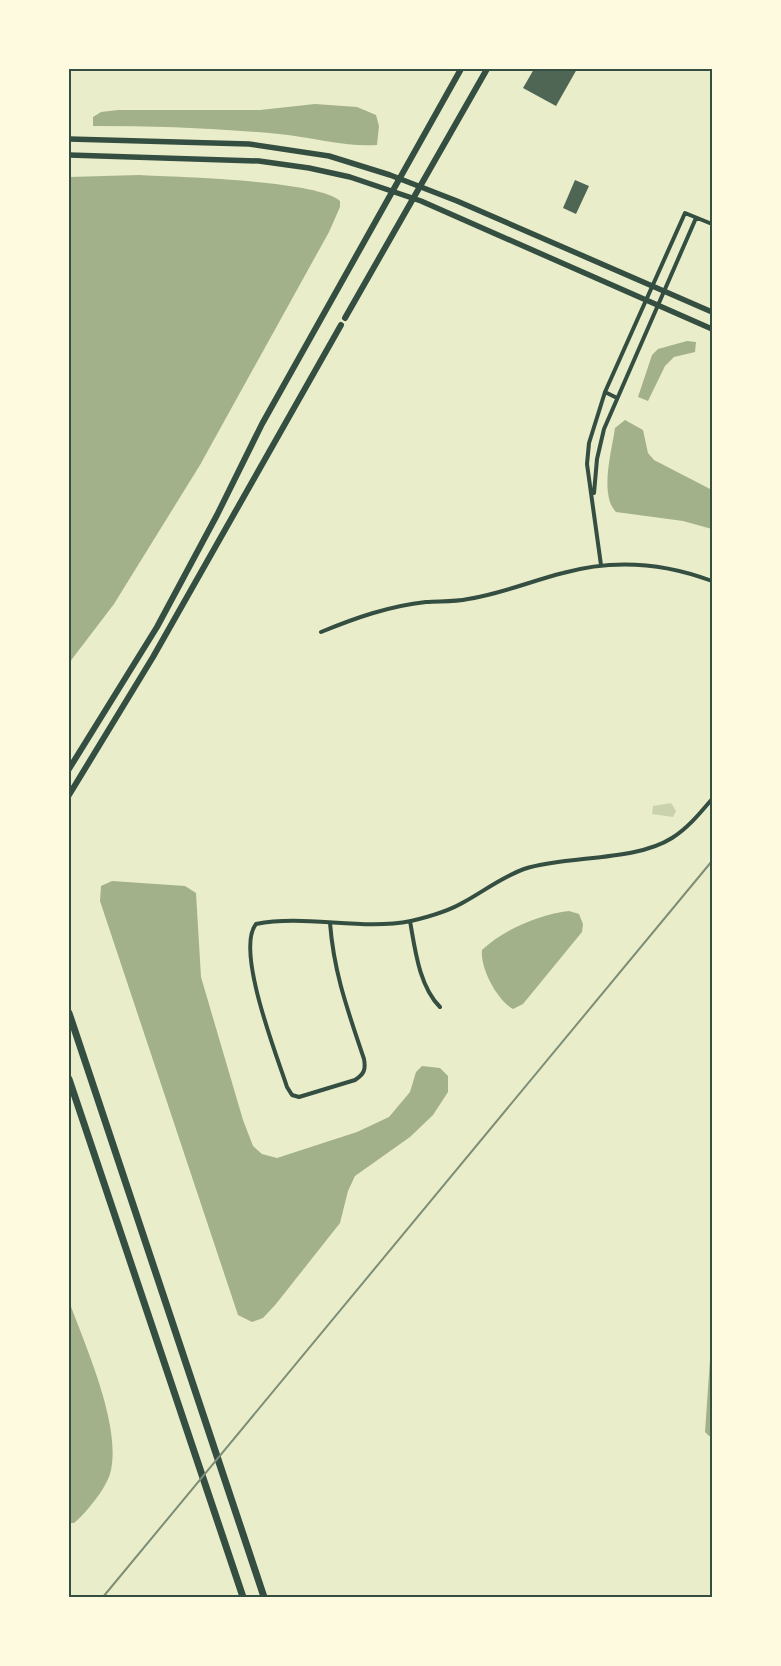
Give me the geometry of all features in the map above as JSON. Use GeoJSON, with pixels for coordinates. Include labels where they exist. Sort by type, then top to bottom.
{"type":"FeatureCollection","features":[{"type":"Feature","properties":{"kind":"highway"},"geometry":{"type":"LineString","coordinates":[[69,1013],[264,1597]]}},
{"type":"Feature","properties":{"kind":"highway"},"geometry":{"type":"LineString","coordinates":[[69,1079],[242,1597]]}},
{"type":"Feature","properties":{"kind":"main road"},"geometry":{"type":"LineString","coordinates":[[69,769],[157,627],[266,416],[398,178],[461,69]]}},
{"type":"Feature","properties":{"kind":"main road"},"geometry":{"type":"LineString","coordinates":[[69,795],[153,657],[487,69]]}},
{"type":"Feature","properties":{"kind":"main road"},"geometry":{"type":"LineString","coordinates":[[69,139],[209,142],[274,146],[328,156],[420,186],[712,312]]}},
{"type":"Feature","properties":{"kind":"main road"},"geometry":{"type":"LineString","coordinates":[[69,156],[259,161],[308,168],[392,190],[712,329]]}},
{"type":"Feature","properties":{"kind":"street"},"geometry":{"type":"LineString","coordinates":[[601,565],[587,464],[589,443],[605,392],[685,213],[712,224]]}},
{"type":"Feature","properties":{"kind":"street"},"geometry":{"type":"LineString","coordinates":[[593,497],[597,459],[604,429],[696,218]]}},
{"type":"Feature","properties":{"kind":"street"},"geometry":{"type":"LineString","coordinates":[[605,392],[617,398]]}},
{"type":"Feature","properties":{"kind":"street"},"geometry":{"type":"LineString","coordinates":[[321,632],[357,617],[390,608],[466,600],[506,591],[563,573],[601,565],[641,564],[672,569],[712,581]]}},
{"type":"Feature","properties":{"kind":"street"},"geometry":{"type":"LineString","coordinates":[[330,923],[338,984],[365,1068],[363,1075],[355,1080],[299,1097],[292,1094],[287,1087],[253,976],[249,939],[251,930],[256,924],[265,922],[410,921],[463,903],[500,880],[524,869],[554,862],[635,851],[670,840],[684,830],[712,799]]}},
{"type":"Feature","properties":{"kind":"street"},"geometry":{"type":"LineString","coordinates":[[410,921],[421,970],[428,990],[440,1007]]}},
{"type":"Feature","properties":{"kind":"shaded area"},"geometry":{"type":"Polygon","coordinates":[[[315,104],[357,107],[376,115],[379,126],[377,145],[353,145],[291,135],[232,130],[93,126],[93,117],[101,112],[118,110],[260,110],[315,104]]]}},
{"type":"Feature","properties":{"kind":"shaded area"},"geometry":{"type":"Polygon","coordinates":[[[139,175],[245,181],[304,188],[327,194],[340,201],[340,207],[329,232],[200,465],[114,604],[69,663],[69,177],[139,175]]]}},
{"type":"Feature","properties":{"kind":"shaded area"},"geometry":{"type":"Polygon","coordinates":[[[687,341],[696,342],[695,352],[674,357],[665,366],[648,401],[638,397],[652,355],[658,349],[687,341]]]}},
{"type":"Feature","properties":{"kind":"shaded area"},"geometry":{"type":"Polygon","coordinates":[[[625,420],[643,430],[648,453],[654,460],[712,490],[712,529],[683,521],[616,512],[608,495],[608,472],[615,428],[625,420]]]}},
{"type":"Feature","properties":{"kind":"shaded area"},"geometry":{"type":"Polygon","coordinates":[[[671,803],[676,811],[673,817],[652,814],[653,806],[671,803]]]}},
{"type":"Feature","properties":{"kind":"shaded area"},"geometry":{"type":"Polygon","coordinates":[[[112,881],[185,886],[196,893],[201,977],[243,1120],[253,1146],[262,1154],[277,1158],[357,1132],[389,1117],[410,1092],[416,1072],[422,1066],[440,1068],[448,1076],[448,1092],[433,1115],[410,1137],[355,1176],[348,1191],[340,1223],[276,1304],[263,1318],[252,1322],[238,1315],[100,901],[101,886],[112,881]]]}},
{"type":"Feature","properties":{"kind":"shaded area"},"geometry":{"type":"Polygon","coordinates":[[[569,911],[579,914],[583,924],[582,932],[523,1004],[513,1009],[501,999],[491,983],[484,966],[482,950],[500,936],[522,924],[534,919],[569,911]]]}},
{"type":"Feature","properties":{"kind":"shaded area"},"geometry":{"type":"Polygon","coordinates":[[[69,1301],[107,1411],[113,1455],[108,1480],[100,1494],[74,1523],[69,1523],[69,1301]]]}},
{"type":"Feature","properties":{"kind":"shaded area"},"geometry":{"type":"Polygon","coordinates":[[[712,1330],[712,1436],[709,1436],[705,1432],[712,1330]]]}},
{"type":"Feature","properties":{"kind":"building"},"geometry":{"type":"Polygon","coordinates":[[[534,69],[577,69],[556,106],[523,88],[534,69]]]}},
{"type":"Feature","properties":{"kind":"building"},"geometry":{"type":"Polygon","coordinates":[[[575,180],[589,186],[576,214],[563,208],[575,180]]]}},
{"type":"Feature","properties":{"kind":"railway"},"geometry":{"type":"LineString","coordinates":[[103,1597],[712,861]]}}]}
